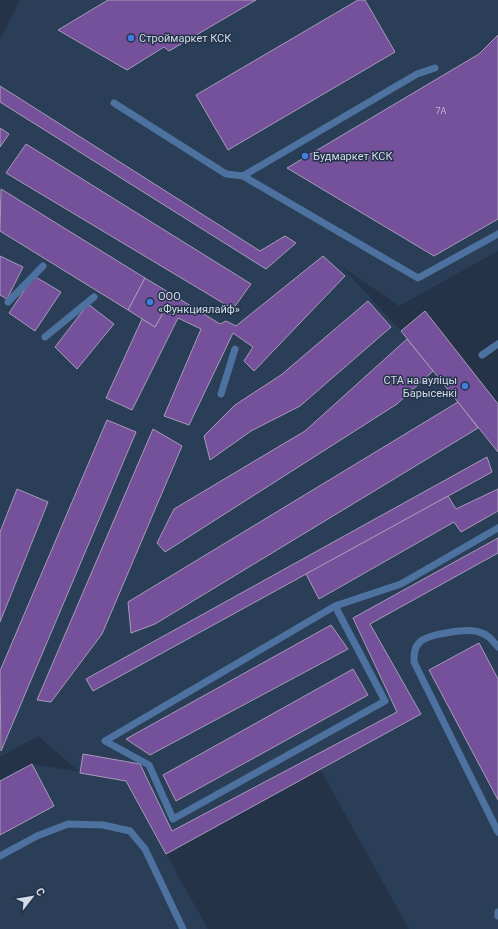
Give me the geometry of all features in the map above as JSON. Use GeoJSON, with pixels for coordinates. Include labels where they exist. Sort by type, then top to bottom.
{"type":"FeatureCollection","features":[{"type":"Feature","properties":{"kind":"lane"},"geometry":{"type":"LineString","coordinates":[[243,176],[417,74],[435,68]]}},
{"type":"Feature","properties":{"kind":"lane"},"geometry":{"type":"LineString","coordinates":[[114,103],[226,174],[243,176],[418,278],[498,234]]}},
{"type":"Feature","properties":{"kind":"lane"},"geometry":{"type":"LineString","coordinates":[[8,302],[43,266]]}},
{"type":"Feature","properties":{"kind":"lane"},"geometry":{"type":"LineString","coordinates":[[45,337],[94,297]]}},
{"type":"Feature","properties":{"kind":"lane"},"geometry":{"type":"LineString","coordinates":[[482,354],[498,344]]}},
{"type":"Feature","properties":{"kind":"lane"},"geometry":{"type":"LineString","coordinates":[[221,394],[235,349]]}},
{"type":"Feature","properties":{"kind":"lane"},"geometry":{"type":"LineString","coordinates":[[335,606],[385,701],[173,819],[149,765],[105,741],[335,606],[401,584],[498,528]]}},
{"type":"Feature","properties":{"kind":"lane"},"geometry":{"type":"LineString","coordinates":[[498,647],[489,637],[480,632],[471,630],[428,637],[419,642],[413,654],[414,662],[498,832]]}},
{"type":"Feature","properties":{"kind":"lane"},"geometry":{"type":"LineString","coordinates":[[0,856],[37,836],[68,824],[103,825],[130,831],[145,849],[183,929]]}},
{"type":"Feature","properties":{"kind":"shaded area"},"geometry":{"type":"Polygon","coordinates":[[[20,0],[498,0],[498,251],[399,306],[341,266],[401,331],[498,452],[498,929],[409,929],[320,769],[166,854],[208,929],[0,929],[0,781],[32,764],[80,772],[38,736],[0,757],[0,40],[20,0]]]}},
{"type":"Feature","properties":{"kind":"building","name":"Строймаркет КСК"},"geometry":{"type":"Polygon","coordinates":[[[108,0],[256,0],[169,51],[164,47],[127,70],[58,30],[108,0]]]}},
{"type":"Feature","properties":{"kind":"building"},"geometry":{"type":"Polygon","coordinates":[[[358,0],[365,0],[395,52],[228,150],[196,95],[358,0]]]}},
{"type":"Feature","properties":{"kind":"building"},"geometry":{"type":"Polygon","coordinates":[[[498,35],[498,219],[434,256],[287,168],[479,54],[498,35]]]}},
{"type":"Feature","properties":{"kind":"building"},"geometry":{"type":"Polygon","coordinates":[[[0,86],[260,251],[285,236],[296,243],[266,269],[0,102],[0,86]]]}},
{"type":"Feature","properties":{"kind":"building"},"geometry":{"type":"Polygon","coordinates":[[[0,128],[9,134],[0,147],[0,128]]]}},
{"type":"Feature","properties":{"kind":"building"},"geometry":{"type":"Polygon","coordinates":[[[26,144],[251,284],[233,309],[6,173],[26,144]]]}},
{"type":"Feature","properties":{"kind":"building"},"geometry":{"type":"Polygon","coordinates":[[[1,189],[145,278],[128,310],[0,231],[1,189]]]}},
{"type":"Feature","properties":{"kind":"building"},"geometry":{"type":"Polygon","coordinates":[[[0,256],[23,267],[7,299],[0,295],[0,256]]]}},
{"type":"Feature","properties":{"kind":"building"},"geometry":{"type":"Polygon","coordinates":[[[323,256],[345,276],[254,371],[244,361],[253,347],[233,333],[189,425],[164,416],[201,329],[178,318],[132,410],[106,398],[142,319],[155,327],[173,295],[220,324],[226,321],[236,326],[323,256]]]}},
{"type":"Feature","properties":{"kind":"building"},"geometry":{"type":"Polygon","coordinates":[[[34,276],[61,292],[35,331],[9,313],[34,276]]]}},
{"type":"Feature","properties":{"kind":"building","name":"ООО «Функциялайф»"},"geometry":{"type":"Polygon","coordinates":[[[145,278],[173,295],[155,327],[128,310],[145,278]]]}},
{"type":"Feature","properties":{"kind":"building"},"geometry":{"type":"Polygon","coordinates":[[[368,301],[391,327],[300,406],[251,431],[210,460],[204,436],[235,405],[281,375],[368,301]]]}},
{"type":"Feature","properties":{"kind":"building"},"geometry":{"type":"Polygon","coordinates":[[[88,304],[114,324],[77,369],[55,347],[88,304]]]}},
{"type":"Feature","properties":{"kind":"building","name":"СТА на вуліцы Барысенкі"},"geometry":{"type":"Polygon","coordinates":[[[425,311],[498,404],[498,452],[401,331],[425,311]]]}},
{"type":"Feature","properties":{"kind":"building"},"geometry":{"type":"Polygon","coordinates":[[[407,339],[433,371],[397,404],[165,552],[157,543],[174,509],[305,431],[407,339]]]}},
{"type":"Feature","properties":{"kind":"building"},"geometry":{"type":"Polygon","coordinates":[[[458,402],[478,428],[155,624],[131,633],[128,602],[458,402]]]}},
{"type":"Feature","properties":{"kind":"building"},"geometry":{"type":"Polygon","coordinates":[[[107,420],[136,432],[1,751],[0,671],[107,420]]]}},
{"type":"Feature","properties":{"kind":"building"},"geometry":{"type":"Polygon","coordinates":[[[153,429],[182,446],[102,634],[51,702],[37,700],[153,429]]]}},
{"type":"Feature","properties":{"kind":"building"},"geometry":{"type":"Polygon","coordinates":[[[487,457],[492,472],[93,691],[86,679],[487,457]]]}},
{"type":"Feature","properties":{"kind":"building"},"geometry":{"type":"Polygon","coordinates":[[[17,489],[48,502],[0,622],[0,532],[17,489]]]}},
{"type":"Feature","properties":{"kind":"building"},"geometry":{"type":"Polygon","coordinates":[[[498,489],[498,511],[461,532],[454,522],[319,599],[306,574],[448,496],[456,509],[498,489]]]}},
{"type":"Feature","properties":{"kind":"building"},"geometry":{"type":"Polygon","coordinates":[[[498,538],[498,553],[370,624],[421,714],[166,854],[126,781],[80,773],[83,754],[140,764],[172,831],[397,712],[353,618],[498,538]]]}},
{"type":"Feature","properties":{"kind":"building"},"geometry":{"type":"Polygon","coordinates":[[[331,625],[348,649],[150,755],[126,739],[331,625]]]}},
{"type":"Feature","properties":{"kind":"building"},"geometry":{"type":"Polygon","coordinates":[[[479,643],[498,679],[498,800],[429,670],[479,643]]]}},
{"type":"Feature","properties":{"kind":"building"},"geometry":{"type":"Polygon","coordinates":[[[353,669],[368,695],[176,801],[163,775],[353,669]]]}},
{"type":"Feature","properties":{"kind":"building"},"geometry":{"type":"Polygon","coordinates":[[[32,764],[54,806],[0,835],[0,781],[32,764]]]}},
{"type":"Feature","properties":{"kind":"place","name":"Строймаркет КСК"},"geometry":{"type":"Point","coordinates":[131,38]}},
{"type":"Feature","properties":{"kind":"place","name":"Будмаркет КСК"},"geometry":{"type":"Point","coordinates":[305,156]}},
{"type":"Feature","properties":{"kind":"place","name":"ООО «Функциялайф»"},"geometry":{"type":"Point","coordinates":[150,302]}},
{"type":"Feature","properties":{"kind":"place","name":"СТА на вуліцы Барысенкі"},"geometry":{"type":"Point","coordinates":[465,386]}}]}
